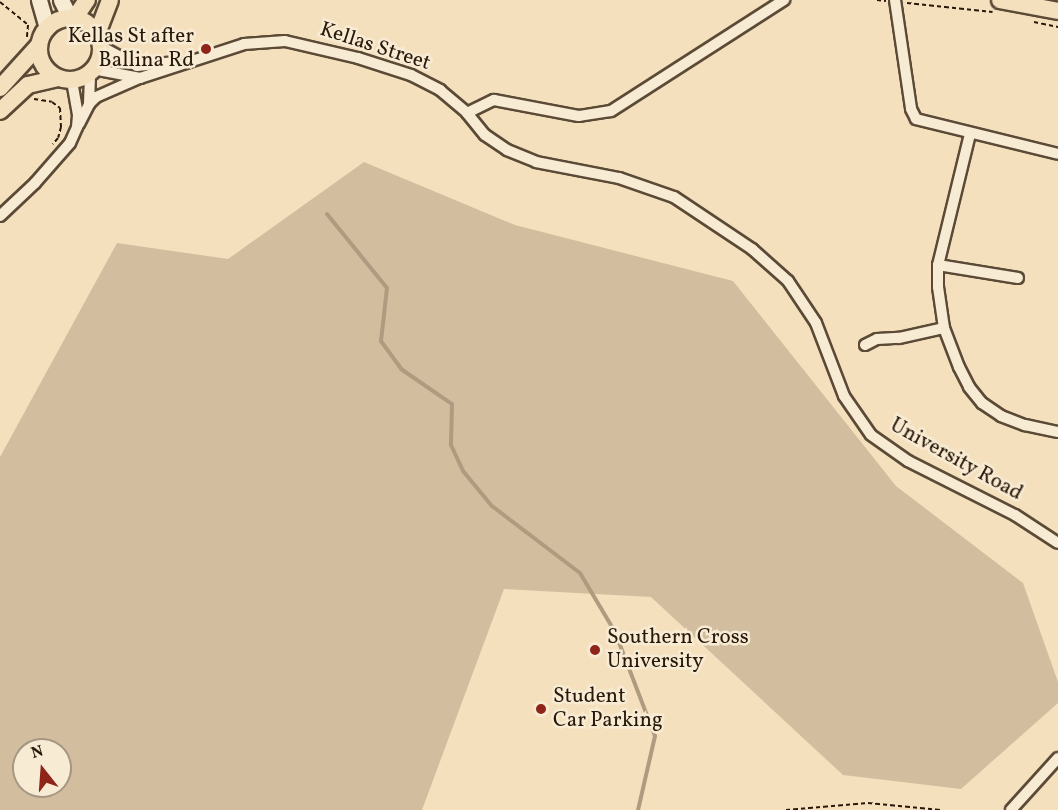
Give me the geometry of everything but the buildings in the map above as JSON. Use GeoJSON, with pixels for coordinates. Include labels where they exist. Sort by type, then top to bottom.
{"type":"FeatureCollection","features":[{"type":"Feature","properties":{"kind":"main road"},"geometry":{"type":"LineString","coordinates":[[39,0],[47,28]]}},
{"type":"Feature","properties":{"kind":"main road"},"geometry":{"type":"LineString","coordinates":[[61,0],[72,19]]}},
{"type":"Feature","properties":{"kind":"main road"},"geometry":{"type":"LineString","coordinates":[[72,19],[87,0]]}},
{"type":"Feature","properties":{"kind":"main road"},"geometry":{"type":"LineString","coordinates":[[0,111],[28,85],[65,79],[91,71],[100,56],[110,0]]}},
{"type":"Feature","properties":{"kind":"main road"},"geometry":{"type":"LineString","coordinates":[[998,6],[1058,11]]}},
{"type":"Feature","properties":{"kind":"main road"},"geometry":{"type":"LineString","coordinates":[[0,88],[39,45],[47,28],[58,21],[72,19],[87,24],[103,36]]}},
{"type":"Feature","properties":{"kind":"main road"},"geometry":{"type":"LineString","coordinates":[[39,45],[42,64],[65,79]]}},
{"type":"Feature","properties":{"kind":"street"},"geometry":{"type":"LineString","coordinates":[[467,113],[494,100],[579,116],[611,111],[784,0]]}},
{"type":"Feature","properties":{"kind":"street"},"geometry":{"type":"LineString","coordinates":[[895,1],[913,114],[924,123],[1058,154]]}},
{"type":"Feature","properties":{"kind":"street","name":"Kellas Street"},"geometry":{"type":"LineString","coordinates":[[103,36],[137,66],[198,59]]}},
{"type":"Feature","properties":{"kind":"street","name":"Kellas Street"},"geometry":{"type":"LineString","coordinates":[[0,216],[62,156],[89,104],[104,92],[244,44],[285,41],[358,58],[411,75],[440,90],[467,113]]}},
{"type":"Feature","properties":{"kind":"street","name":"Kellas Street"},"geometry":{"type":"LineString","coordinates":[[91,71],[140,78]]}},
{"type":"Feature","properties":{"kind":"street"},"geometry":{"type":"LineString","coordinates":[[89,104],[91,71]]}},
{"type":"Feature","properties":{"kind":"street"},"geometry":{"type":"LineString","coordinates":[[65,79],[77,126]]}},
{"type":"Feature","properties":{"kind":"street","name":"University Road"},"geometry":{"type":"LineString","coordinates":[[467,113],[484,135],[507,150],[537,162],[619,178],[674,197],[752,249],[788,281],[803,301],[816,323],[844,396],[871,435],[908,461],[1057,539]]}},
{"type":"Feature","properties":{"kind":"street"},"geometry":{"type":"LineString","coordinates":[[970,134],[938,265],[938,287],[944,328],[969,387],[982,402],[1001,416],[1025,425],[1058,432]]}},
{"type":"Feature","properties":{"kind":"street"},"geometry":{"type":"LineString","coordinates":[[938,265],[1018,278]]}},
{"type":"Feature","properties":{"kind":"street"},"geometry":{"type":"LineString","coordinates":[[865,345],[877,339],[899,338],[944,328]]}},
{"type":"Feature","properties":{"kind":"street"},"geometry":{"type":"LineString","coordinates":[[1011,810],[1058,758]]}},
{"type":"Feature","properties":{"kind":"path"},"geometry":{"type":"LineString","coordinates":[[877,0],[998,6]]}},
{"type":"Feature","properties":{"kind":"path"},"geometry":{"type":"LineString","coordinates":[[0,2],[22,18]]}},
{"type":"Feature","properties":{"kind":"path"},"geometry":{"type":"LineString","coordinates":[[1027,20],[1058,27]]}},
{"type":"Feature","properties":{"kind":"path"},"geometry":{"type":"LineString","coordinates":[[103,36],[121,51]]}},
{"type":"Feature","properties":{"kind":"path"},"geometry":{"type":"LineString","coordinates":[[32,98],[52,102],[60,108],[61,127],[58,138],[53,144]]}},
{"type":"Feature","properties":{"kind":"path"},"geometry":{"type":"LineString","coordinates":[[786,810],[858,803],[941,810]]}},
{"type":"Feature","properties":{"kind":"shaded area"},"geometry":{"type":"Polygon","coordinates":[[[364,162],[515,225],[733,281],[896,486],[1023,583],[1058,682],[1058,703],[961,789],[843,775],[651,597],[504,589],[422,810],[0,810],[0,457],[117,243],[228,259],[364,162]]]}},
{"type":"Feature","properties":{"kind":"waterway"},"geometry":{"type":"LineString","coordinates":[[327,214],[387,288],[381,341],[401,369],[452,404],[451,445],[463,471],[492,506],[580,573],[615,632],[655,736],[638,810]]}},
{"type":"Feature","properties":{"kind":"place","name":"Kellas St after Ballina Rd"},"geometry":{"type":"Point","coordinates":[206,49]}},
{"type":"Feature","properties":{"kind":"place","name":"Southern Cross University"},"geometry":{"type":"Point","coordinates":[595,650]}},
{"type":"Feature","properties":{"kind":"place","name":"Student Car Parking"},"geometry":{"type":"Point","coordinates":[541,709]}}]}
